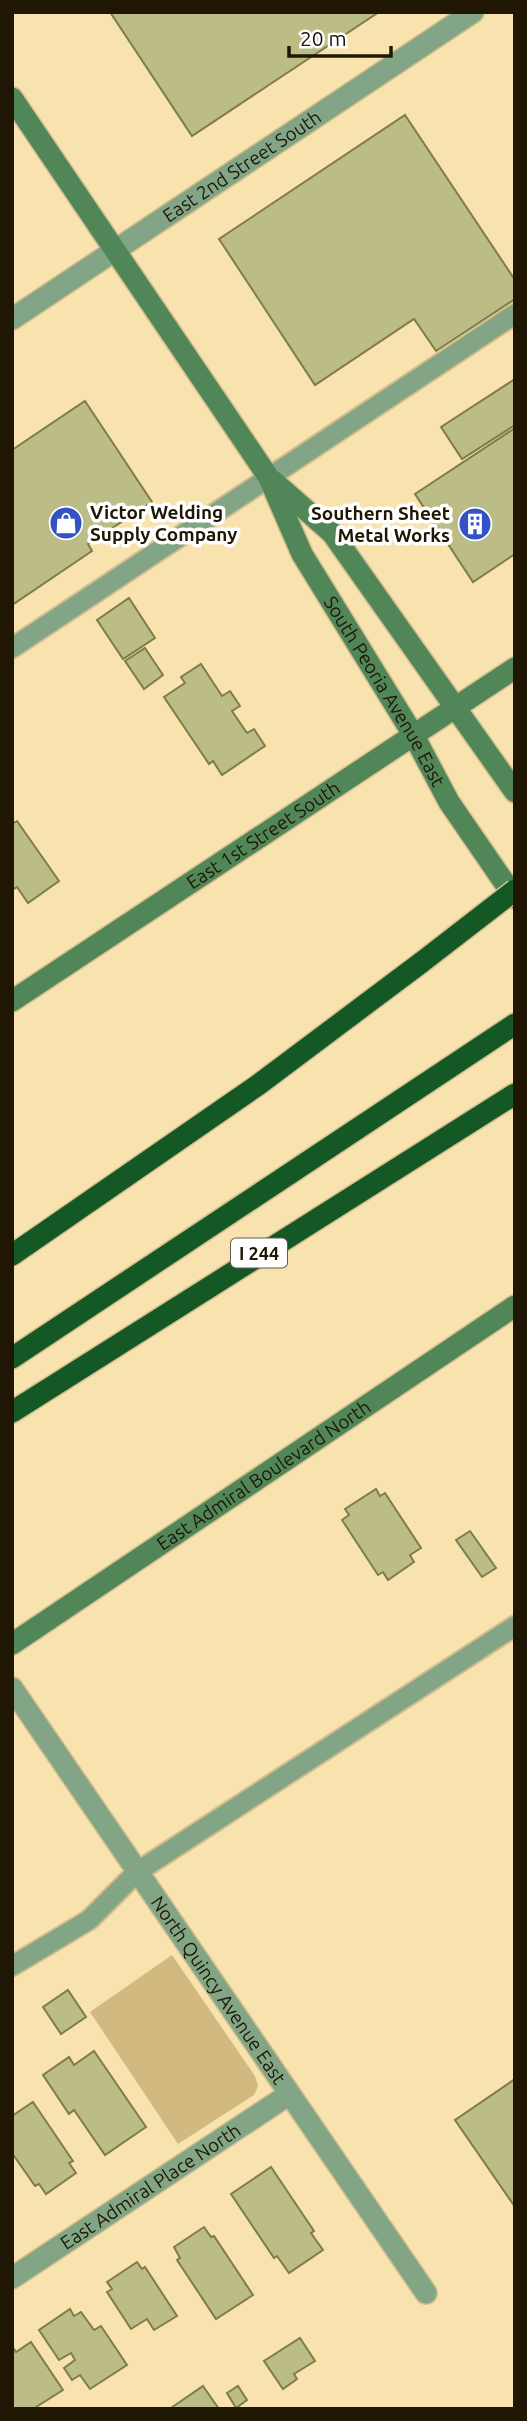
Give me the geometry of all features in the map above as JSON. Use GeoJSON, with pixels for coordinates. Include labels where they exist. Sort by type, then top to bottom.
{"type":"FeatureCollection","features":[{"type":"Feature","properties":{"kind":"highway"},"geometry":{"type":"LineString","coordinates":[[12,1255],[258,1085],[515,890]]}},
{"type":"Feature","properties":{"kind":"highway"},"geometry":{"type":"LineString","coordinates":[[12,1358],[515,1024]]}},
{"type":"Feature","properties":{"kind":"highway","name":"I 244"},"geometry":{"type":"LineString","coordinates":[[12,1412],[512,1096]]}},
{"type":"Feature","properties":{"kind":"main road","name":"South Peoria Avenue East"},"geometry":{"type":"LineString","coordinates":[[12,98],[268,478],[302,554],[414,736],[449,802],[515,898]]}},
{"type":"Feature","properties":{"kind":"main road","name":"South Peoria Avenue East"},"geometry":{"type":"LineString","coordinates":[[268,478],[332,533],[515,792]]}},
{"type":"Feature","properties":{"kind":"main road","name":"East 1st Street South"},"geometry":{"type":"LineString","coordinates":[[12,1001],[515,668]]}},
{"type":"Feature","properties":{"kind":"main road","name":"East Admiral Boulevard North"},"geometry":{"type":"LineString","coordinates":[[12,1644],[515,1306]]}},
{"type":"Feature","properties":{"kind":"street","name":"East 2nd Street South"},"geometry":{"type":"LineString","coordinates":[[12,319],[473,12]]}},
{"type":"Feature","properties":{"kind":"street","name":"North Quincy Avenue East"},"geometry":{"type":"LineString","coordinates":[[12,1688],[426,2293]]}},
{"type":"Feature","properties":{"kind":"street","name":"East Admiral Place North"},"geometry":{"type":"LineString","coordinates":[[12,2278],[288,2095]]}},
{"type":"Feature","properties":{"kind":"lane"},"geometry":{"type":"LineString","coordinates":[[12,648],[515,314]]}},
{"type":"Feature","properties":{"kind":"lane"},"geometry":{"type":"LineString","coordinates":[[12,1966],[89,1920],[137,1872],[515,1626]]}},
{"type":"Feature","properties":{"kind":"shaded area"},"geometry":{"type":"Polygon","coordinates":[[[172,1955],[255,2076],[258,2086],[254,2095],[178,2144],[90,2012],[172,1955]]]}},
{"type":"Feature","properties":{"kind":"building"},"geometry":{"type":"Polygon","coordinates":[[[110,12],[379,12],[192,136],[110,12]]]}},
{"type":"Feature","properties":{"kind":"building"},"geometry":{"type":"Polygon","coordinates":[[[405,115],[515,280],[515,299],[436,351],[414,319],[315,385],[219,239],[405,115]]]}},
{"type":"Feature","properties":{"kind":"building"},"geometry":{"type":"Polygon","coordinates":[[[515,379],[515,425],[462,459],[441,427],[515,379]]]}},
{"type":"Feature","properties":{"kind":"building","name":"Victor Welding Supply Company"},"geometry":{"type":"Polygon","coordinates":[[[85,401],[152,502],[88,544],[92,551],[12,605],[12,450],[85,401]]]}},
{"type":"Feature","properties":{"kind":"building","name":"Southern Sheet Metal Works"},"geometry":{"type":"Polygon","coordinates":[[[515,428],[515,554],[473,582],[415,494],[515,428]]]}},
{"type":"Feature","properties":{"kind":"building"},"geometry":{"type":"Polygon","coordinates":[[[129,598],[155,638],[123,659],[97,620],[129,598]]]}},
{"type":"Feature","properties":{"kind":"building"},"geometry":{"type":"Polygon","coordinates":[[[145,648],[163,675],[144,689],[125,661],[145,648]]]}},
{"type":"Feature","properties":{"kind":"building"},"geometry":{"type":"Polygon","coordinates":[[[201,664],[222,696],[230,691],[240,706],[232,711],[247,733],[254,729],[265,746],[222,775],[213,761],[209,764],[164,697],[185,683],[181,677],[201,664]]]}},
{"type":"Feature","properties":{"kind":"building"},"geometry":{"type":"Polygon","coordinates":[[[17,821],[59,881],[28,903],[17,887],[12,890],[12,824],[17,821]]]}},
{"type":"Feature","properties":{"kind":"building"},"geometry":{"type":"Polygon","coordinates":[[[376,1489],[380,1496],[385,1493],[421,1548],[410,1555],[414,1562],[388,1580],[383,1572],[378,1575],[342,1520],[349,1515],[345,1509],[376,1489]]]}},
{"type":"Feature","properties":{"kind":"building"},"geometry":{"type":"Polygon","coordinates":[[[470,1531],[496,1568],[482,1577],[456,1540],[470,1531]]]}},
{"type":"Feature","properties":{"kind":"building"},"geometry":{"type":"Polygon","coordinates":[[[68,1990],[86,2017],[61,2034],[43,2007],[68,1990]]]}},
{"type":"Feature","properties":{"kind":"building"},"geometry":{"type":"Polygon","coordinates":[[[94,2051],[146,2127],[105,2155],[74,2110],[69,2114],[43,2075],[69,2057],[74,2065],[94,2051]]]}},
{"type":"Feature","properties":{"kind":"building"},"geometry":{"type":"Polygon","coordinates":[[[515,2079],[515,2207],[455,2120],[515,2079]]]}},
{"type":"Feature","properties":{"kind":"building"},"geometry":{"type":"Polygon","coordinates":[[[33,2102],[73,2161],[69,2163],[76,2173],[46,2194],[39,2184],[35,2186],[12,2153],[12,2116],[33,2102]]]}},
{"type":"Feature","properties":{"kind":"building"},"geometry":{"type":"Polygon","coordinates":[[[271,2167],[314,2231],[311,2233],[323,2250],[289,2273],[277,2256],[274,2258],[231,2194],[271,2167]]]}},
{"type":"Feature","properties":{"kind":"building"},"geometry":{"type":"Polygon","coordinates":[[[204,2227],[211,2237],[214,2236],[253,2295],[216,2319],[177,2260],[180,2258],[174,2247],[204,2227]]]}},
{"type":"Feature","properties":{"kind":"building"},"geometry":{"type":"Polygon","coordinates":[[[137,2262],[142,2269],[145,2267],[177,2316],[154,2330],[147,2319],[131,2329],[107,2292],[112,2289],[107,2282],[137,2262]]]}},
{"type":"Feature","properties":{"kind":"building"},"geometry":{"type":"Polygon","coordinates":[[[70,2309],[74,2316],[81,2312],[94,2330],[101,2326],[127,2365],[90,2389],[80,2375],[72,2380],[64,2368],[75,2360],[71,2353],[59,2360],[39,2330],[70,2309]]]}},
{"type":"Feature","properties":{"kind":"building"},"geometry":{"type":"Polygon","coordinates":[[[300,2338],[315,2361],[294,2374],[297,2379],[283,2389],[264,2361],[300,2338]]]}},
{"type":"Feature","properties":{"kind":"building"},"geometry":{"type":"Polygon","coordinates":[[[31,2342],[63,2390],[33,2409],[12,2409],[12,2346],[16,2352],[31,2342]]]}},
{"type":"Feature","properties":{"kind":"building"},"geometry":{"type":"Polygon","coordinates":[[[203,2386],[219,2409],[171,2409],[171,2408],[203,2386]]]}},
{"type":"Feature","properties":{"kind":"building"},"geometry":{"type":"Polygon","coordinates":[[[238,2386],[247,2400],[236,2408],[227,2393],[238,2386]]]}},
{"type":"Feature","properties":{"kind":"place","name":"Victor Welding Supply Company"},"geometry":{"type":"Point","coordinates":[66,523]}},
{"type":"Feature","properties":{"kind":"place","name":"Southern Sheet Metal Works"},"geometry":{"type":"Point","coordinates":[475,524]}}]}
